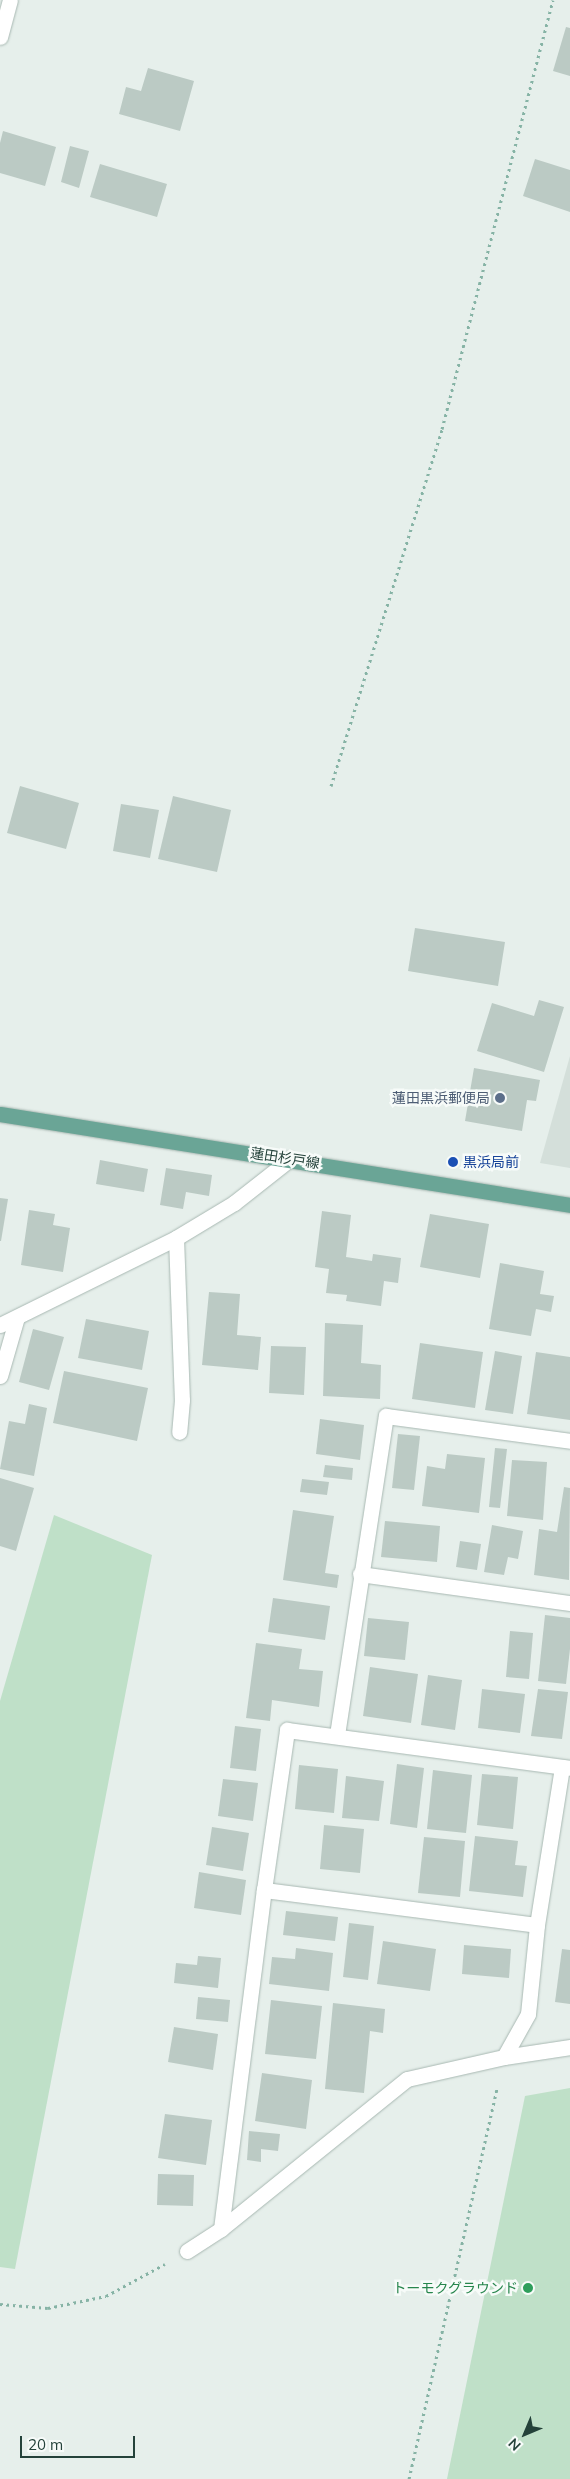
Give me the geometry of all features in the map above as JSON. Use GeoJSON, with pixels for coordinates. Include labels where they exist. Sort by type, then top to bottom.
{"type":"FeatureCollection","features":[{"type":"Feature","properties":{"kind":"main road","name":"蓮田杉戸線"},"geometry":{"type":"LineString","coordinates":[[0,1114],[570,1205]]}},
{"type":"Feature","properties":{"kind":"street"},"geometry":{"type":"LineString","coordinates":[[0,36],[10,0]]}},
{"type":"Feature","properties":{"kind":"street"},"geometry":{"type":"LineString","coordinates":[[0,1324],[176,1238],[234,1203],[290,1159]]}},
{"type":"Feature","properties":{"kind":"street"},"geometry":{"type":"LineString","coordinates":[[176,1238],[182,1400],[179,1432]]}},
{"type":"Feature","properties":{"kind":"street"},"geometry":{"type":"LineString","coordinates":[[0,1376],[17,1317]]}},
{"type":"Feature","properties":{"kind":"street"},"geometry":{"type":"LineString","coordinates":[[336,1735],[386,1416],[570,1441]]}},
{"type":"Feature","properties":{"kind":"street"},"geometry":{"type":"LineString","coordinates":[[360,1574],[570,1602]]}},
{"type":"Feature","properties":{"kind":"street"},"geometry":{"type":"LineString","coordinates":[[221,2229],[264,1890],[288,1730],[336,1735],[566,1768],[537,1924],[528,2014],[504,2057]]}},
{"type":"Feature","properties":{"kind":"street"},"geometry":{"type":"LineString","coordinates":[[264,1890],[537,1924]]}},
{"type":"Feature","properties":{"kind":"street"},"geometry":{"type":"LineString","coordinates":[[187,2251],[221,2229],[407,2079],[504,2057],[570,2047]]}},
{"type":"Feature","properties":{"kind":"path"},"geometry":{"type":"LineString","coordinates":[[330,786],[442,429],[553,0]]}},
{"type":"Feature","properties":{"kind":"path"},"geometry":{"type":"LineString","coordinates":[[409,2479],[504,2057]]}},
{"type":"Feature","properties":{"kind":"path"},"geometry":{"type":"LineString","coordinates":[[0,2304],[48,2308],[106,2296],[187,2251]]}},
{"type":"Feature","properties":{"kind":"shaded area"},"geometry":{"type":"Polygon","coordinates":[[[570,1056],[570,1168],[540,1163],[570,1056]]]}},
{"type":"Feature","properties":{"kind":"green space"},"geometry":{"type":"Polygon","coordinates":[[[54,1515],[152,1555],[15,2269],[0,2267],[0,1701],[54,1515]]]}},
{"type":"Feature","properties":{"kind":"green space","name":"トーモクグラウンド"},"geometry":{"type":"Polygon","coordinates":[[[570,2088],[570,2479],[447,2479],[525,2096],[570,2088]]]}},
{"type":"Feature","properties":{"kind":"building"},"geometry":{"type":"Polygon","coordinates":[[[566,27],[570,28],[570,76],[553,71],[566,27]]]}},
{"type":"Feature","properties":{"kind":"building"},"geometry":{"type":"Polygon","coordinates":[[[148,68],[194,81],[180,131],[119,114],[126,87],[141,91],[148,68]]]}},
{"type":"Feature","properties":{"kind":"building"},"geometry":{"type":"Polygon","coordinates":[[[3,131],[56,147],[45,186],[0,173],[0,143],[3,131]]]}},
{"type":"Feature","properties":{"kind":"building"},"geometry":{"type":"Polygon","coordinates":[[[70,146],[89,151],[79,188],[61,182],[70,146]]]}},
{"type":"Feature","properties":{"kind":"building"},"geometry":{"type":"Polygon","coordinates":[[[535,159],[570,170],[570,212],[523,196],[535,159]]]}},
{"type":"Feature","properties":{"kind":"building"},"geometry":{"type":"Polygon","coordinates":[[[100,164],[167,184],[157,217],[90,197],[100,164]]]}},
{"type":"Feature","properties":{"kind":"building"},"geometry":{"type":"Polygon","coordinates":[[[20,786],[79,803],[66,849],[7,833],[20,786]]]}},
{"type":"Feature","properties":{"kind":"building"},"geometry":{"type":"Polygon","coordinates":[[[173,796],[231,810],[217,872],[158,859],[173,796]]]}},
{"type":"Feature","properties":{"kind":"building"},"geometry":{"type":"Polygon","coordinates":[[[121,804],[159,810],[150,858],[113,851],[121,804]]]}},
{"type":"Feature","properties":{"kind":"building"},"geometry":{"type":"Polygon","coordinates":[[[415,928],[505,942],[498,986],[408,971],[415,928]]]}},
{"type":"Feature","properties":{"kind":"building"},"geometry":{"type":"Polygon","coordinates":[[[539,1000],[564,1007],[544,1072],[477,1051],[492,1003],[534,1016],[539,1000]]]}},
{"type":"Feature","properties":{"kind":"building"},"geometry":{"type":"Polygon","coordinates":[[[474,1068],[540,1080],[536,1101],[527,1100],[522,1131],[465,1121],[474,1068]]]}},
{"type":"Feature","properties":{"kind":"building"},"geometry":{"type":"Polygon","coordinates":[[[100,1160],[148,1169],[144,1192],[96,1184],[100,1160]]]}},
{"type":"Feature","properties":{"kind":"building"},"geometry":{"type":"Polygon","coordinates":[[[166,1168],[212,1175],[209,1196],[186,1192],[183,1209],[160,1205],[166,1168]]]}},
{"type":"Feature","properties":{"kind":"building"},"geometry":{"type":"Polygon","coordinates":[[[0,1198],[8,1199],[1,1241],[0,1241],[0,1198]]]}},
{"type":"Feature","properties":{"kind":"building"},"geometry":{"type":"Polygon","coordinates":[[[29,1210],[55,1214],[53,1225],[70,1228],[63,1272],[21,1265],[29,1210]]]}},
{"type":"Feature","properties":{"kind":"building"},"geometry":{"type":"Polygon","coordinates":[[[322,1211],[351,1215],[346,1257],[372,1261],[373,1254],[401,1258],[398,1283],[384,1281],[381,1306],[346,1301],[347,1295],[326,1293],[329,1269],[315,1267],[322,1211]]]}},
{"type":"Feature","properties":{"kind":"building"},"geometry":{"type":"Polygon","coordinates":[[[430,1214],[489,1224],[480,1278],[420,1267],[430,1214]]]}},
{"type":"Feature","properties":{"kind":"building"},"geometry":{"type":"Polygon","coordinates":[[[500,1263],[544,1271],[540,1294],[554,1296],[551,1312],[536,1309],[531,1336],[489,1329],[500,1263]]]}},
{"type":"Feature","properties":{"kind":"building"},"geometry":{"type":"Polygon","coordinates":[[[209,1292],[240,1294],[237,1335],[261,1337],[258,1370],[202,1365],[209,1292]]]}},
{"type":"Feature","properties":{"kind":"building"},"geometry":{"type":"Polygon","coordinates":[[[86,1319],[149,1331],[142,1370],[78,1358],[86,1319]]]}},
{"type":"Feature","properties":{"kind":"building"},"geometry":{"type":"Polygon","coordinates":[[[325,1323],[363,1325],[361,1363],[381,1365],[380,1399],[323,1396],[325,1323]]]}},
{"type":"Feature","properties":{"kind":"building"},"geometry":{"type":"Polygon","coordinates":[[[33,1329],[64,1337],[49,1390],[19,1382],[33,1329]]]}},
{"type":"Feature","properties":{"kind":"building"},"geometry":{"type":"Polygon","coordinates":[[[420,1343],[483,1352],[475,1408],[412,1399],[420,1343]]]}},
{"type":"Feature","properties":{"kind":"building"},"geometry":{"type":"Polygon","coordinates":[[[271,1346],[306,1347],[304,1395],[269,1393],[271,1346]]]}},
{"type":"Feature","properties":{"kind":"building"},"geometry":{"type":"Polygon","coordinates":[[[495,1351],[522,1356],[513,1414],[485,1410],[495,1351]]]}},
{"type":"Feature","properties":{"kind":"building"},"geometry":{"type":"Polygon","coordinates":[[[536,1352],[570,1357],[570,1420],[527,1414],[536,1352]]]}},
{"type":"Feature","properties":{"kind":"building"},"geometry":{"type":"Polygon","coordinates":[[[64,1371],[148,1388],[137,1441],[53,1423],[64,1371]]]}},
{"type":"Feature","properties":{"kind":"building"},"geometry":{"type":"Polygon","coordinates":[[[29,1404],[47,1408],[34,1476],[0,1469],[9,1421],[25,1424],[29,1404]]]}},
{"type":"Feature","properties":{"kind":"building"},"geometry":{"type":"Polygon","coordinates":[[[320,1419],[364,1425],[360,1460],[316,1454],[320,1419]]]}},
{"type":"Feature","properties":{"kind":"building"},"geometry":{"type":"Polygon","coordinates":[[[398,1434],[420,1436],[414,1490],[392,1488],[398,1434]]]}},
{"type":"Feature","properties":{"kind":"building"},"geometry":{"type":"Polygon","coordinates":[[[495,1448],[507,1449],[500,1508],[489,1507],[495,1448]]]}},
{"type":"Feature","properties":{"kind":"building"},"geometry":{"type":"Polygon","coordinates":[[[447,1454],[485,1458],[479,1513],[422,1506],[427,1466],[445,1469],[447,1454]]]}},
{"type":"Feature","properties":{"kind":"building"},"geometry":{"type":"Polygon","coordinates":[[[512,1460],[547,1462],[543,1520],[507,1516],[512,1460]]]}},
{"type":"Feature","properties":{"kind":"building"},"geometry":{"type":"Polygon","coordinates":[[[325,1465],[353,1468],[352,1480],[323,1477],[325,1465]]]}},
{"type":"Feature","properties":{"kind":"building"},"geometry":{"type":"Polygon","coordinates":[[[0,1478],[34,1488],[16,1551],[0,1546],[0,1478]]]}},
{"type":"Feature","properties":{"kind":"building"},"geometry":{"type":"Polygon","coordinates":[[[302,1479],[329,1482],[327,1495],[300,1492],[302,1479]]]}},
{"type":"Feature","properties":{"kind":"building"},"geometry":{"type":"Polygon","coordinates":[[[564,1487],[570,1488],[569,1580],[534,1575],[539,1529],[557,1532],[564,1487]]]}},
{"type":"Feature","properties":{"kind":"building"},"geometry":{"type":"Polygon","coordinates":[[[293,1510],[334,1516],[325,1573],[339,1575],[337,1588],[283,1580],[293,1510]]]}},
{"type":"Feature","properties":{"kind":"building"},"geometry":{"type":"Polygon","coordinates":[[[385,1521],[440,1526],[437,1562],[381,1557],[385,1521]]]}},
{"type":"Feature","properties":{"kind":"building"},"geometry":{"type":"Polygon","coordinates":[[[492,1525],[523,1531],[518,1559],[508,1557],[504,1575],[484,1572],[492,1525]]]}},
{"type":"Feature","properties":{"kind":"building"},"geometry":{"type":"Polygon","coordinates":[[[460,1541],[481,1544],[477,1570],[456,1567],[460,1541]]]}},
{"type":"Feature","properties":{"kind":"building"},"geometry":{"type":"Polygon","coordinates":[[[273,1598],[330,1606],[325,1640],[268,1632],[273,1598]]]}},
{"type":"Feature","properties":{"kind":"building"},"geometry":{"type":"Polygon","coordinates":[[[545,1615],[570,1618],[570,1649],[566,1684],[538,1681],[545,1615]]]}},
{"type":"Feature","properties":{"kind":"building"},"geometry":{"type":"Polygon","coordinates":[[[368,1618],[409,1622],[405,1660],[364,1656],[368,1618]]]}},
{"type":"Feature","properties":{"kind":"building"},"geometry":{"type":"Polygon","coordinates":[[[510,1631],[533,1633],[529,1679],[506,1677],[510,1631]]]}},
{"type":"Feature","properties":{"kind":"building"},"geometry":{"type":"Polygon","coordinates":[[[256,1643],[302,1649],[299,1669],[323,1671],[319,1707],[272,1700],[270,1721],[246,1718],[256,1643]]]}},
{"type":"Feature","properties":{"kind":"building"},"geometry":{"type":"Polygon","coordinates":[[[370,1667],[418,1674],[411,1723],[363,1716],[370,1667]]]}},
{"type":"Feature","properties":{"kind":"building"},"geometry":{"type":"Polygon","coordinates":[[[428,1675],[462,1680],[455,1730],[421,1725],[428,1675]]]}},
{"type":"Feature","properties":{"kind":"building"},"geometry":{"type":"Polygon","coordinates":[[[482,1689],[525,1694],[520,1733],[478,1728],[482,1689]]]}},
{"type":"Feature","properties":{"kind":"building"},"geometry":{"type":"Polygon","coordinates":[[[538,1689],[568,1692],[562,1739],[531,1736],[538,1689]]]}},
{"type":"Feature","properties":{"kind":"building"},"geometry":{"type":"Polygon","coordinates":[[[235,1726],[261,1729],[256,1771],[230,1768],[235,1726]]]}},
{"type":"Feature","properties":{"kind":"building"},"geometry":{"type":"Polygon","coordinates":[[[397,1764],[424,1768],[417,1828],[390,1824],[397,1764]]]}},
{"type":"Feature","properties":{"kind":"building"},"geometry":{"type":"Polygon","coordinates":[[[299,1765],[338,1769],[334,1813],[295,1809],[299,1765]]]}},
{"type":"Feature","properties":{"kind":"building"},"geometry":{"type":"Polygon","coordinates":[[[433,1770],[472,1775],[466,1833],[427,1829],[433,1770]]]}},
{"type":"Feature","properties":{"kind":"building"},"geometry":{"type":"Polygon","coordinates":[[[482,1774],[518,1777],[513,1829],[477,1825],[482,1774]]]}},
{"type":"Feature","properties":{"kind":"building"},"geometry":{"type":"Polygon","coordinates":[[[346,1776],[384,1781],[379,1821],[342,1818],[346,1776]]]}},
{"type":"Feature","properties":{"kind":"building"},"geometry":{"type":"Polygon","coordinates":[[[223,1779],[258,1783],[253,1821],[218,1816],[223,1779]]]}},
{"type":"Feature","properties":{"kind":"building"},"geometry":{"type":"Polygon","coordinates":[[[324,1825],[364,1829],[360,1873],[320,1869],[324,1825]]]}},
{"type":"Feature","properties":{"kind":"building"},"geometry":{"type":"Polygon","coordinates":[[[212,1827],[249,1833],[243,1871],[206,1865],[212,1827]]]}},
{"type":"Feature","properties":{"kind":"building"},"geometry":{"type":"Polygon","coordinates":[[[475,1836],[518,1841],[515,1865],[527,1866],[523,1897],[469,1891],[475,1836]]]}},
{"type":"Feature","properties":{"kind":"building"},"geometry":{"type":"Polygon","coordinates":[[[424,1837],[465,1841],[460,1897],[418,1893],[424,1837]]]}},
{"type":"Feature","properties":{"kind":"building"},"geometry":{"type":"Polygon","coordinates":[[[199,1872],[246,1880],[241,1915],[194,1908],[199,1872]]]}},
{"type":"Feature","properties":{"kind":"building"},"geometry":{"type":"Polygon","coordinates":[[[286,1911],[338,1917],[335,1941],[283,1935],[286,1911]]]}},
{"type":"Feature","properties":{"kind":"building"},"geometry":{"type":"Polygon","coordinates":[[[349,1923],[374,1926],[368,1980],[343,1977],[349,1923]]]}},
{"type":"Feature","properties":{"kind":"building"},"geometry":{"type":"Polygon","coordinates":[[[383,1941],[436,1949],[430,1991],[377,1984],[383,1941]]]}},
{"type":"Feature","properties":{"kind":"building"},"geometry":{"type":"Polygon","coordinates":[[[464,1945],[511,1949],[509,1978],[462,1974],[464,1945]]]}},
{"type":"Feature","properties":{"kind":"building"},"geometry":{"type":"Polygon","coordinates":[[[296,1948],[333,1953],[329,1991],[269,1984],[272,1957],[295,1959],[296,1948]]]}},
{"type":"Feature","properties":{"kind":"building"},"geometry":{"type":"Polygon","coordinates":[[[562,1949],[570,1950],[570,2004],[555,2002],[562,1949]]]}},
{"type":"Feature","properties":{"kind":"building"},"geometry":{"type":"Polygon","coordinates":[[[198,1956],[221,1958],[218,1988],[174,1983],[176,1963],[197,1965],[198,1956]]]}},
{"type":"Feature","properties":{"kind":"building"},"geometry":{"type":"Polygon","coordinates":[[[198,1997],[230,2000],[228,2022],[196,2019],[198,1997]]]}},
{"type":"Feature","properties":{"kind":"building"},"geometry":{"type":"Polygon","coordinates":[[[271,2000],[322,2006],[316,2059],[265,2054],[271,2000]]]}},
{"type":"Feature","properties":{"kind":"building"},"geometry":{"type":"Polygon","coordinates":[[[333,2003],[385,2009],[383,2033],[370,2031],[364,2093],[325,2089],[333,2003]]]}},
{"type":"Feature","properties":{"kind":"building"},"geometry":{"type":"Polygon","coordinates":[[[174,2027],[218,2034],[213,2070],[168,2062],[174,2027]]]}},
{"type":"Feature","properties":{"kind":"building"},"geometry":{"type":"Polygon","coordinates":[[[262,2073],[312,2080],[306,2129],[255,2121],[262,2073]]]}},
{"type":"Feature","properties":{"kind":"building"},"geometry":{"type":"Polygon","coordinates":[[[165,2114],[212,2120],[206,2165],[158,2158],[165,2114]]]}},
{"type":"Feature","properties":{"kind":"building"},"geometry":{"type":"Polygon","coordinates":[[[249,2131],[280,2134],[278,2151],[261,2149],[261,2162],[247,2160],[249,2131]]]}},
{"type":"Feature","properties":{"kind":"building"},"geometry":{"type":"Polygon","coordinates":[[[158,2174],[194,2175],[193,2206],[157,2205],[158,2174]]]}},
{"type":"Feature","properties":{"kind":"place","name":"蓮田黒浜郵便局"},"geometry":{"type":"Point","coordinates":[500,1098]}},
{"type":"Feature","properties":{"kind":"place","name":"黒浜局前"},"geometry":{"type":"Point","coordinates":[453,1162]}},
{"type":"Feature","properties":{"kind":"place","name":"トーモクグラウンド"},"geometry":{"type":"Point","coordinates":[528,2288]}}]}
